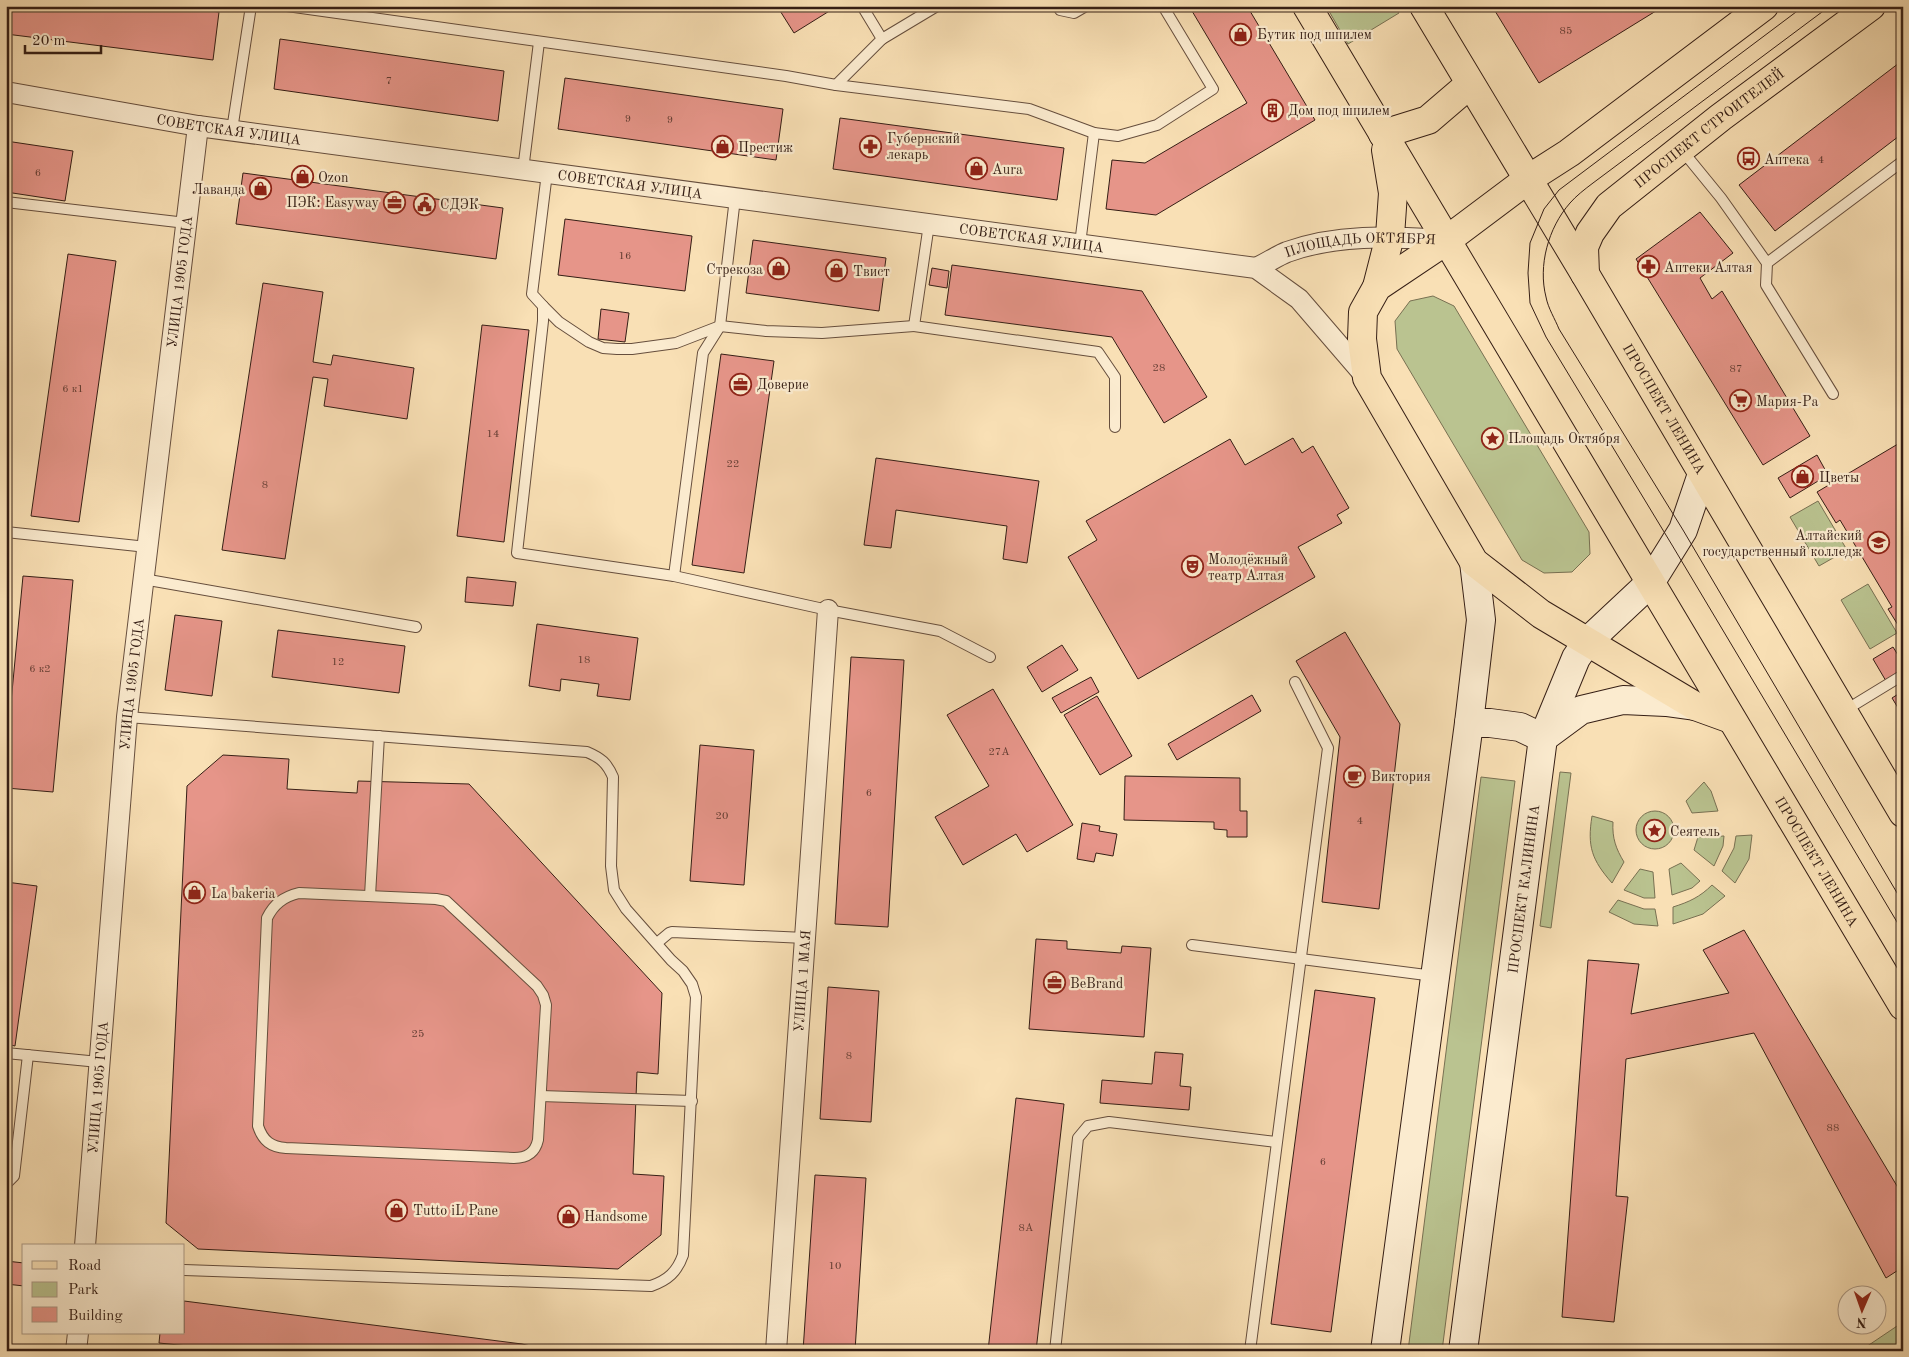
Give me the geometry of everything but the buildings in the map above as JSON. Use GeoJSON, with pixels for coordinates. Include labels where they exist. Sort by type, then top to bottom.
{"type":"FeatureCollection","features":[{"type":"Feature","properties":{"kind":"main road","name":"ПРОСПЕКТ ЛЕНИНА"},"geometry":{"type":"LineString","coordinates":[[1307,6],[1903,1006]]}},
{"type":"Feature","properties":{"kind":"main road","name":"ПРОСПЕКТ ЛЕНИНА"},"geometry":{"type":"LineString","coordinates":[[1424,6],[1585,274],[1903,813]]}},
{"type":"Feature","properties":{"kind":"main road"},"geometry":{"type":"LineString","coordinates":[[1446,240],[1527,180],[1569,153],[1764,6]]}},
{"type":"Feature","properties":{"kind":"main road","name":"ПРОСПЕКТ СТРОИТЕЛЕЙ"},"geometry":{"type":"LineString","coordinates":[[1585,274],[1584,247],[1590,233],[1609,206],[1681,148],[1872,6]]}},
{"type":"Feature","properties":{"kind":"main road"},"geometry":{"type":"LineString","coordinates":[[1383,134],[1428,120],[1470,84]]}},
{"type":"Feature","properties":{"kind":"main road","name":"ПРОСПЕКТ ЛЕНИНА"},"geometry":{"type":"LineString","coordinates":[[1377,287],[1390,236],[1393,193],[1383,134]]}},
{"type":"Feature","properties":{"kind":"main road","name":"ПЛОЩАДЬ ОКТЯБРЯ"},"geometry":{"type":"LineString","coordinates":[[1446,240],[1377,287],[1363,312],[1362,339],[1368,378],[1474,562],[1541,614],[1587,642]]}},
{"type":"Feature","properties":{"kind":"main road","name":"ПРОСПЕКТ КАЛИНИНА"},"geometry":{"type":"LineString","coordinates":[[1463,1351],[1543,738],[1576,658],[1587,642],[1650,583],[1683,530],[1702,474]]}},
{"type":"Feature","properties":{"kind":"main road"},"geometry":{"type":"LineString","coordinates":[[1385,1351],[1469,723],[1481,620],[1474,562]]}},
{"type":"Feature","properties":{"kind":"main road"},"geometry":{"type":"LineString","coordinates":[[1587,642],[1695,706],[1731,719]]}},
{"type":"Feature","properties":{"kind":"main road"},"geometry":{"type":"LineString","coordinates":[[1469,723],[1490,723],[1520,727],[1543,738],[1581,710],[1623,700],[1666,702],[1695,706]]}},
{"type":"Feature","properties":{"kind":"street","name":"СОВЕТСКАЯ УЛИЦА"},"geometry":{"type":"LineString","coordinates":[[6,92],[198,126],[1256,268]]}},
{"type":"Feature","properties":{"kind":"street","name":"УЛИЦА 1905 ГОДА"},"geometry":{"type":"LineString","coordinates":[[85,1244],[127,717],[198,126]]}},
{"type":"Feature","properties":{"kind":"street","name":"ПЛОЩАДЬ ОКТЯБРЯ"},"geometry":{"type":"LineString","coordinates":[[1368,378],[1299,299],[1256,268],[1287,252],[1336,240],[1390,236],[1446,240]]}},
{"type":"Feature","properties":{"kind":"street","name":"УЛИЦА 1 МАЯ"},"geometry":{"type":"LineString","coordinates":[[776,1351],[828,610]]}},
{"type":"Feature","properties":{"kind":"street"},"geometry":{"type":"LineString","coordinates":[[76,1351],[78,1334]]}},
{"type":"Feature","properties":{"kind":"lane"},"geometry":{"type":"LineString","coordinates":[[232,130],[251,6]]}},
{"type":"Feature","properties":{"kind":"lane"},"geometry":{"type":"LineString","coordinates":[[287,6],[786,76],[836,85],[1030,109],[1094,133],[1118,136],[1157,125],[1213,89],[1163,6]]}},
{"type":"Feature","properties":{"kind":"lane"},"geometry":{"type":"LineString","coordinates":[[862,6],[882,39]]}},
{"type":"Feature","properties":{"kind":"lane"},"geometry":{"type":"LineString","coordinates":[[836,85],[882,39],[937,6]]}},
{"type":"Feature","properties":{"kind":"lane"},"geometry":{"type":"LineString","coordinates":[[1058,6],[1060,10],[1074,13],[1086,6]]}},
{"type":"Feature","properties":{"kind":"lane"},"geometry":{"type":"LineString","coordinates":[[523,170],[540,42]]}},
{"type":"Feature","properties":{"kind":"lane"},"geometry":{"type":"LineString","coordinates":[[1080,244],[1094,133]]}},
{"type":"Feature","properties":{"kind":"lane"},"geometry":{"type":"LineString","coordinates":[[1681,148],[1721,198],[1767,263],[1766,286],[1833,394]]}},
{"type":"Feature","properties":{"kind":"lane"},"geometry":{"type":"LineString","coordinates":[[1767,263],[1903,161]]}},
{"type":"Feature","properties":{"kind":"lane"},"geometry":{"type":"LineString","coordinates":[[548,173],[532,294],[559,322],[589,342],[603,348],[647,348],[676,343],[720,326],[766,331],[822,332],[914,326],[1098,352],[1115,377],[1115,427]]}},
{"type":"Feature","properties":{"kind":"lane"},"geometry":{"type":"LineString","coordinates":[[674,576],[703,353],[720,326],[734,198]]}},
{"type":"Feature","properties":{"kind":"lane"},"geometry":{"type":"LineString","coordinates":[[6,202],[186,224]]}},
{"type":"Feature","properties":{"kind":"lane"},"geometry":{"type":"LineString","coordinates":[[914,326],[929,224]]}},
{"type":"Feature","properties":{"kind":"lane"},"geometry":{"type":"LineString","coordinates":[[542,306],[543,321],[516,552],[674,576],[828,610],[940,631],[990,657]]}},
{"type":"Feature","properties":{"kind":"lane"},"geometry":{"type":"LineString","coordinates":[[6,532],[147,547]]}},
{"type":"Feature","properties":{"kind":"lane"},"geometry":{"type":"LineString","coordinates":[[143,579],[416,627]]}},
{"type":"Feature","properties":{"kind":"lane"},"geometry":{"type":"LineString","coordinates":[[1843,711],[1903,675]]}},
{"type":"Feature","properties":{"kind":"lane"},"geometry":{"type":"LineString","coordinates":[[1250,1351],[1299,958],[1328,748],[1295,682]]}},
{"type":"Feature","properties":{"kind":"lane"},"geometry":{"type":"LineString","coordinates":[[127,717],[587,752],[600,758],[608,766],[613,777],[611,866],[614,890],[626,909],[683,971],[692,984],[696,997],[683,1255],[672,1275],[663,1282],[651,1286],[185,1270]]}},
{"type":"Feature","properties":{"kind":"lane"},"geometry":{"type":"LineString","coordinates":[[370,896],[378,736]]}},
{"type":"Feature","properties":{"kind":"lane"},"geometry":{"type":"LineString","coordinates":[[299,893],[370,896],[446,901],[537,986],[543,995],[546,1004],[541,1096],[536,1146],[530,1154],[523,1158],[277,1148],[267,1142],[261,1135],[258,1126],[267,918],[272,908],[281,900],[299,893]]}},
{"type":"Feature","properties":{"kind":"lane"},"geometry":{"type":"LineString","coordinates":[[656,943],[672,932],[805,938]]}},
{"type":"Feature","properties":{"kind":"lane"},"geometry":{"type":"LineString","coordinates":[[1192,945],[1435,976]]}},
{"type":"Feature","properties":{"kind":"lane"},"geometry":{"type":"LineString","coordinates":[[6,1053],[99,1062]]}},
{"type":"Feature","properties":{"kind":"lane"},"geometry":{"type":"LineString","coordinates":[[6,1184],[14,1176],[28,1055]]}},
{"type":"Feature","properties":{"kind":"lane"},"geometry":{"type":"LineString","coordinates":[[541,1096],[692,1101]]}},
{"type":"Feature","properties":{"kind":"lane"},"geometry":{"type":"LineString","coordinates":[[1055,1351],[1078,1138],[1088,1126],[1109,1122],[1276,1142]]}},
{"type":"Feature","properties":{"kind":"green space"},"geometry":{"type":"Polygon","coordinates":[[[1326,6],[1395,6],[1399,13],[1348,44],[1326,6]]]}},
{"type":"Feature","properties":{"kind":"green space"},"geometry":{"type":"Polygon","coordinates":[[[1433,296],[1454,306],[1589,532],[1590,554],[1572,572],[1544,573],[1522,560],[1397,349],[1395,321],[1410,301],[1433,296]]]}},
{"type":"Feature","properties":{"kind":"green space"},"geometry":{"type":"Polygon","coordinates":[[[1818,501],[1847,550],[1819,566],[1790,517],[1818,501]]]}},
{"type":"Feature","properties":{"kind":"green space"},"geometry":{"type":"Polygon","coordinates":[[[1868,584],[1897,633],[1870,649],[1841,600],[1868,584]]]}},
{"type":"Feature","properties":{"kind":"green space"},"geometry":{"type":"Polygon","coordinates":[[[1560,772],[1571,773],[1551,928],[1540,926],[1560,772]]]}},
{"type":"Feature","properties":{"kind":"green space"},"geometry":{"type":"Polygon","coordinates":[[[1481,777],[1515,781],[1442,1351],[1408,1351],[1481,777]]]}},
{"type":"Feature","properties":{"kind":"green space"},"geometry":{"type":"Polygon","coordinates":[[[1704,782],[1711,791],[1718,811],[1692,813],[1686,801],[1704,782]]]}},
{"type":"Feature","properties":{"kind":"green space"},"geometry":{"type":"Polygon","coordinates":[[[1655,811],[1669,816],[1674,830],[1669,844],[1655,849],[1641,844],[1636,830],[1641,816],[1655,811]]]}},
{"type":"Feature","properties":{"kind":"green space"},"geometry":{"type":"Polygon","coordinates":[[[1592,816],[1613,822],[1615,843],[1624,862],[1612,883],[1600,867],[1593,853],[1590,836],[1592,816]]]}},
{"type":"Feature","properties":{"kind":"green space"},"geometry":{"type":"Polygon","coordinates":[[[1752,835],[1749,859],[1735,883],[1722,871],[1734,848],[1736,836],[1752,835]]]}},
{"type":"Feature","properties":{"kind":"green space"},"geometry":{"type":"Polygon","coordinates":[[[1724,836],[1723,846],[1714,866],[1694,850],[1698,837],[1724,836]]]}},
{"type":"Feature","properties":{"kind":"green space"},"geometry":{"type":"Polygon","coordinates":[[[1681,863],[1700,881],[1692,888],[1672,895],[1669,869],[1681,863]]]}},
{"type":"Feature","properties":{"kind":"green space"},"geometry":{"type":"Polygon","coordinates":[[[1640,869],[1653,872],[1655,898],[1644,898],[1624,890],[1640,869]]]}},
{"type":"Feature","properties":{"kind":"green space"},"geometry":{"type":"Polygon","coordinates":[[[1712,885],[1725,896],[1703,914],[1673,924],[1673,907],[1694,899],[1712,885]]]}},
{"type":"Feature","properties":{"kind":"green space"},"geometry":{"type":"Polygon","coordinates":[[[1618,900],[1644,909],[1655,909],[1658,926],[1634,924],[1609,912],[1618,900]]]}},
{"type":"Feature","properties":{"kind":"green space"},"geometry":{"type":"Polygon","coordinates":[[[1903,1322],[1903,1351],[1860,1351],[1886,1334],[1903,1322]]]}},
{"type":"Feature","properties":{"kind":"tram line"},"geometry":{"type":"LineString","coordinates":[[1804,6],[1559,190],[1544,209],[1530,243],[1528,273],[1530,303],[1546,337],[1903,932]]}},
{"type":"Feature","properties":{"kind":"tram line"},"geometry":{"type":"LineString","coordinates":[[1830,6],[1575,198],[1562,213],[1556,224],[1547,248],[1543,273],[1548,305],[1559,329],[1683,530],[1903,903]]}},
{"type":"Feature","properties":{"kind":"place","name":"Бутик под шпилем"},"geometry":{"type":"Point","coordinates":[1241,34]}},
{"type":"Feature","properties":{"kind":"place","name":"Дом под шпилем"},"geometry":{"type":"Point","coordinates":[1272,110]}},
{"type":"Feature","properties":{"kind":"place","name":"Губернский лекарь"},"geometry":{"type":"Point","coordinates":[871,146]}},
{"type":"Feature","properties":{"kind":"place","name":"Престиж"},"geometry":{"type":"Point","coordinates":[722,147]}},
{"type":"Feature","properties":{"kind":"place","name":"Аптека"},"geometry":{"type":"Point","coordinates":[1748,159]}},
{"type":"Feature","properties":{"kind":"place","name":"Aura"},"geometry":{"type":"Point","coordinates":[976,169]}},
{"type":"Feature","properties":{"kind":"place","name":"Ozon"},"geometry":{"type":"Point","coordinates":[302,177]}},
{"type":"Feature","properties":{"kind":"place","name":"Лаванда"},"geometry":{"type":"Point","coordinates":[261,189]}},
{"type":"Feature","properties":{"kind":"place","name":"ПЭК: Easyway"},"geometry":{"type":"Point","coordinates":[395,202]}},
{"type":"Feature","properties":{"kind":"place","name":"СДЭК"},"geometry":{"type":"Point","coordinates":[424,204]}},
{"type":"Feature","properties":{"kind":"place","name":"Аптеки Алтая"},"geometry":{"type":"Point","coordinates":[1648,267]}},
{"type":"Feature","properties":{"kind":"place","name":"Стрекоза"},"geometry":{"type":"Point","coordinates":[779,269]}},
{"type":"Feature","properties":{"kind":"place","name":"Твист"},"geometry":{"type":"Point","coordinates":[837,271]}},
{"type":"Feature","properties":{"kind":"place","name":"Доверие"},"geometry":{"type":"Point","coordinates":[741,384]}},
{"type":"Feature","properties":{"kind":"place","name":"Мария-Ра"},"geometry":{"type":"Point","coordinates":[1740,401]}},
{"type":"Feature","properties":{"kind":"place","name":"Площадь Октября"},"geometry":{"type":"Point","coordinates":[1492,438]}},
{"type":"Feature","properties":{"kind":"place","name":"Цветы"},"geometry":{"type":"Point","coordinates":[1803,477]}},
{"type":"Feature","properties":{"kind":"place","name":"Алтайский государственный колледж"},"geometry":{"type":"Point","coordinates":[1878,543]}},
{"type":"Feature","properties":{"kind":"place","name":"Молодёжный театр Алтая"},"geometry":{"type":"Point","coordinates":[1192,567]}},
{"type":"Feature","properties":{"kind":"place","name":"Виктория"},"geometry":{"type":"Point","coordinates":[1355,776]}},
{"type":"Feature","properties":{"kind":"place","name":"Сеятель"},"geometry":{"type":"Point","coordinates":[1654,831]}},
{"type":"Feature","properties":{"kind":"place","name":"La bakeria"},"geometry":{"type":"Point","coordinates":[195,893]}},
{"type":"Feature","properties":{"kind":"place","name":"BeBrand"},"geometry":{"type":"Point","coordinates":[1054,983]}},
{"type":"Feature","properties":{"kind":"place","name":"Tutto iL Pane"},"geometry":{"type":"Point","coordinates":[397,1210]}},
{"type":"Feature","properties":{"kind":"place","name":"Handsome"},"geometry":{"type":"Point","coordinates":[568,1216]}}]}
